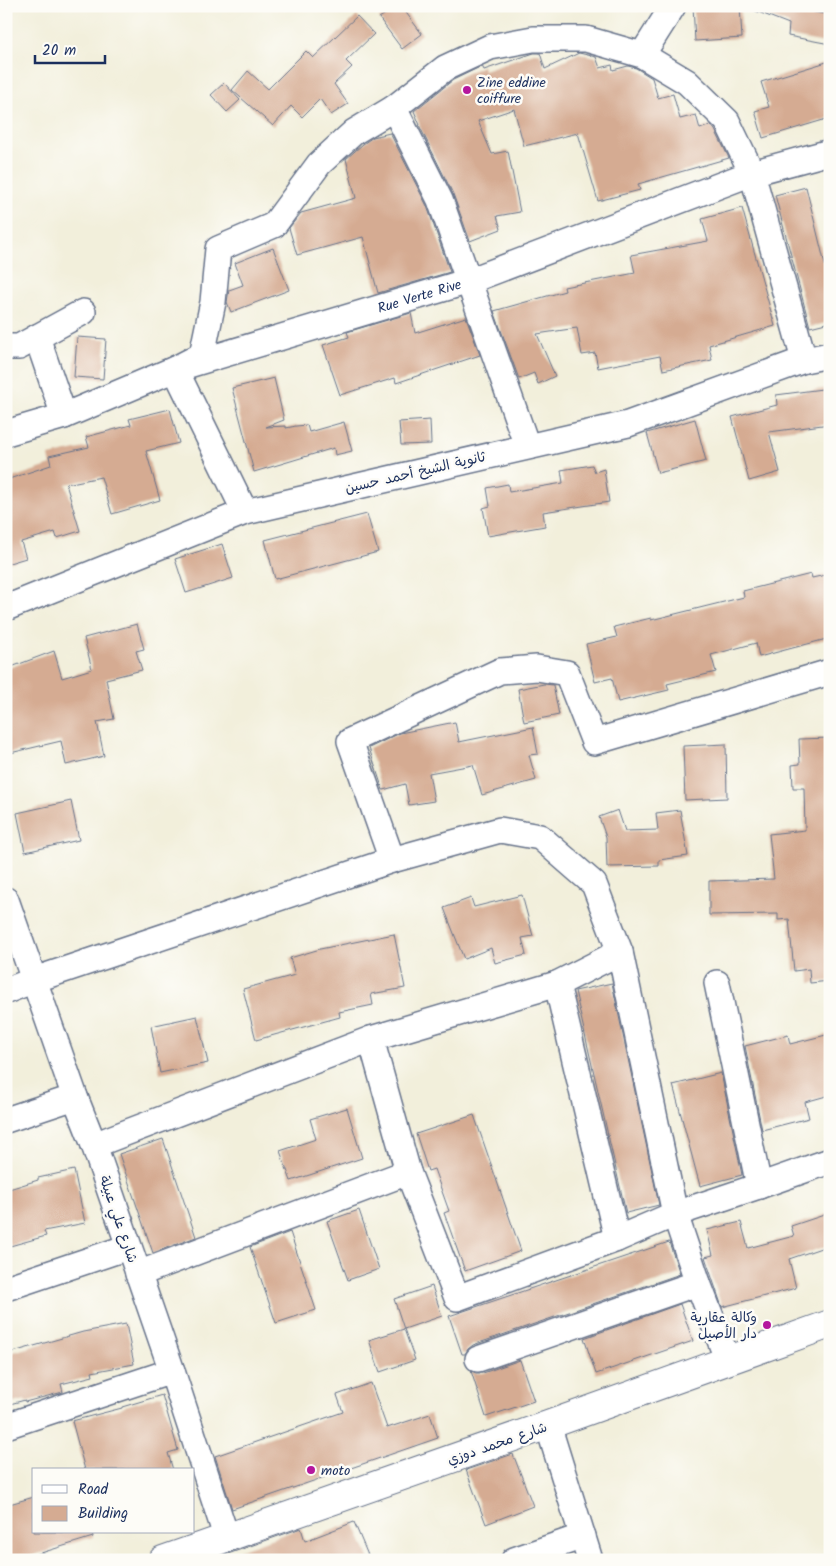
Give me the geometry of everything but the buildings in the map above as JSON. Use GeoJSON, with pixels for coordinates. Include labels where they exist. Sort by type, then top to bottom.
{"type":"FeatureCollection","features":[{"type":"Feature","properties":{"kind":"street"},"geometry":{"type":"LineString","coordinates":[[642,55],[672,6]]}},
{"type":"Feature","properties":{"kind":"street"},"geometry":{"type":"LineString","coordinates":[[245,512],[175,369],[202,355],[213,302],[218,249],[274,225],[319,164],[354,132],[394,108],[445,68],[490,47],[533,39],[586,39],[642,55],[687,82],[727,121],[752,173],[804,360]]}},
{"type":"Feature","properties":{"kind":"street"},"geometry":{"type":"LineString","coordinates":[[394,108],[440,200],[527,446]]}},
{"type":"Feature","properties":{"kind":"street","name":"Rue Verte Rive"},"geometry":{"type":"LineString","coordinates":[[6,433],[64,416],[175,369],[469,281],[752,173],[830,152]]}},
{"type":"Feature","properties":{"kind":"street"},"geometry":{"type":"LineString","coordinates":[[6,347],[19,347],[83,312]]}},
{"type":"Feature","properties":{"kind":"street"},"geometry":{"type":"LineString","coordinates":[[36,337],[64,416]]}},
{"type":"Feature","properties":{"kind":"street","name":"ثانوية الشيخ أحمد حسين"},"geometry":{"type":"LineString","coordinates":[[6,608],[245,512],[628,424],[804,360],[830,355]]}},
{"type":"Feature","properties":{"kind":"street"},"geometry":{"type":"LineString","coordinates":[[392,860],[350,741],[500,671],[537,668],[567,673],[594,742],[830,672]]}},
{"type":"Feature","properties":{"kind":"street"},"geometry":{"type":"LineString","coordinates":[[6,991],[392,860],[500,830],[540,837],[594,884],[620,952],[675,1214],[698,1283],[728,1361]]}},
{"type":"Feature","properties":{"kind":"street","name":"شارع علي عبيلة"},"geometry":{"type":"LineString","coordinates":[[6,900],[75,1097],[94,1145],[227,1538]]}},
{"type":"Feature","properties":{"kind":"street"},"geometry":{"type":"LineString","coordinates":[[94,1145],[372,1039],[557,984],[620,952]]}},
{"type":"Feature","properties":{"kind":"street"},"geometry":{"type":"LineString","coordinates":[[717,983],[759,1186]]}},
{"type":"Feature","properties":{"kind":"street"},"geometry":{"type":"LineString","coordinates":[[557,984],[617,1239]]}},
{"type":"Feature","properties":{"kind":"street"},"geometry":{"type":"LineString","coordinates":[[372,1039],[408,1172],[457,1298],[617,1239],[675,1214],[830,1160]]}},
{"type":"Feature","properties":{"kind":"street"},"geometry":{"type":"LineString","coordinates":[[6,1120],[75,1097]]}},
{"type":"Feature","properties":{"kind":"street"},"geometry":{"type":"LineString","coordinates":[[138,1274],[408,1172]]}},
{"type":"Feature","properties":{"kind":"street"},"geometry":{"type":"LineString","coordinates":[[6,1288],[128,1248]]}},
{"type":"Feature","properties":{"kind":"street"},"geometry":{"type":"LineString","coordinates":[[478,1359],[698,1283]]}},
{"type":"Feature","properties":{"kind":"street","name":"شارع محمد دوزي"},"geometry":{"type":"LineString","coordinates":[[162,1560],[830,1324]]}},
{"type":"Feature","properties":{"kind":"street"},"geometry":{"type":"LineString","coordinates":[[6,1426],[172,1371]]}},
{"type":"Feature","properties":{"kind":"street"},"geometry":{"type":"LineString","coordinates":[[548,1425],[590,1560]]}},
{"type":"Feature","properties":{"kind":"street"},"geometry":{"type":"LineString","coordinates":[[514,1560],[583,1536]]}},
{"type":"Feature","properties":{"kind":"place","name":"Zine eddine coiffure"},"geometry":{"type":"Point","coordinates":[467,90]}},
{"type":"Feature","properties":{"kind":"place","name":"وكالة عقارية دار الأصيل"},"geometry":{"type":"Point","coordinates":[767,1325]}},
{"type":"Feature","properties":{"kind":"place","name":"moto"},"geometry":{"type":"Point","coordinates":[311,1470]}}]}
